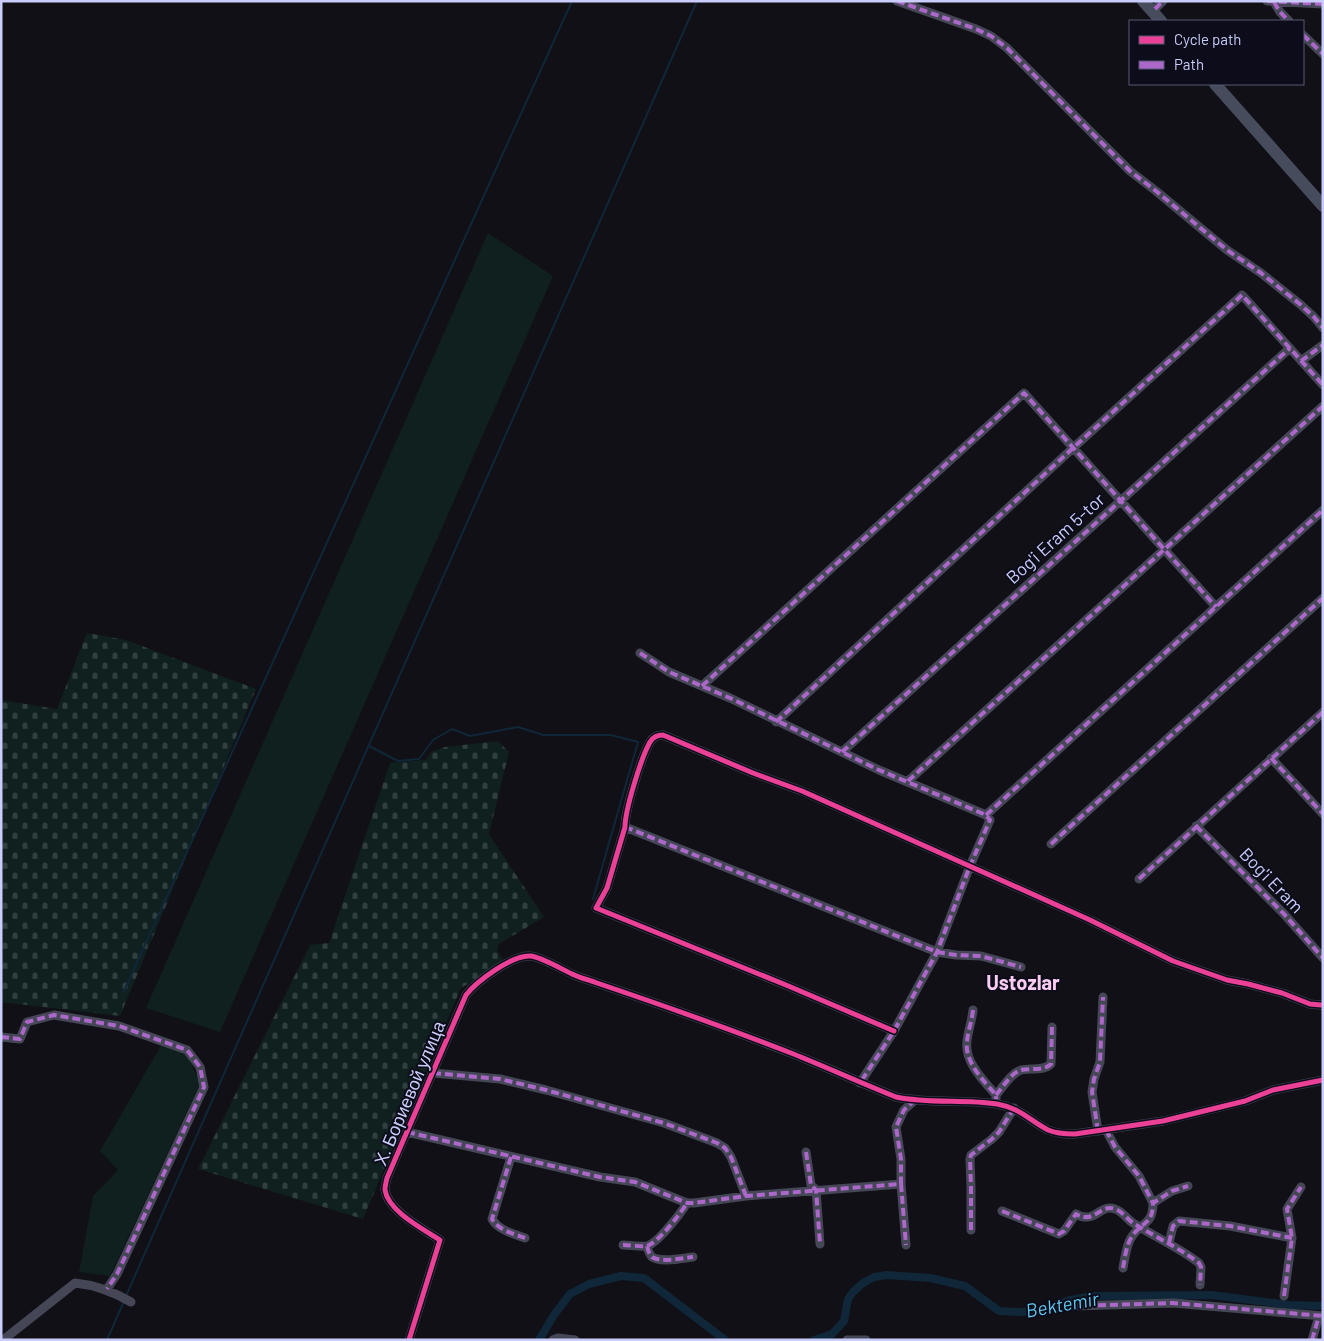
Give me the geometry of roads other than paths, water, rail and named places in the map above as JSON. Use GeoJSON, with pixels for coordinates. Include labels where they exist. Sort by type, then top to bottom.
{"type":"FeatureCollection","features":[{"type":"Feature","properties":{"kind":"street"},"geometry":{"type":"LineString","coordinates":[[897,1],[991,36],[1007,48],[1130,171],[1227,250],[1261,273],[1314,317],[1323,328]]}},
{"type":"Feature","properties":{"kind":"street"},"geometry":{"type":"LineString","coordinates":[[1143,1],[1159,20]]}},
{"type":"Feature","properties":{"kind":"street"},"geometry":{"type":"LineString","coordinates":[[1268,1],[1323,4]]}},
{"type":"Feature","properties":{"kind":"street"},"geometry":{"type":"LineString","coordinates":[[1274,2],[1288,20]]}},
{"type":"Feature","properties":{"kind":"street"},"geometry":{"type":"LineString","coordinates":[[1156,4],[1165,20]]}},
{"type":"Feature","properties":{"kind":"street"},"geometry":{"type":"LineString","coordinates":[[1304,36],[1323,54]]}},
{"type":"Feature","properties":{"kind":"street"},"geometry":{"type":"LineString","coordinates":[[1217,85],[1323,206]]}},
{"type":"Feature","properties":{"kind":"street"},"geometry":{"type":"LineString","coordinates":[[1223,85],[1323,199]]}},
{"type":"Feature","properties":{"kind":"street"},"geometry":{"type":"LineString","coordinates":[[776,722],[1242,295],[1323,385]]}},
{"type":"Feature","properties":{"kind":"street"},"geometry":{"type":"LineString","coordinates":[[1302,361],[1323,345]]}},
{"type":"Feature","properties":{"kind":"street","name":"Bog'i Eram 5-tor"},"geometry":{"type":"LineString","coordinates":[[842,752],[1290,348]]}},
{"type":"Feature","properties":{"kind":"street"},"geometry":{"type":"LineString","coordinates":[[702,686],[1024,393],[1216,607]]}},
{"type":"Feature","properties":{"kind":"street"},"geometry":{"type":"LineString","coordinates":[[908,781],[1323,406]]}},
{"type":"Feature","properties":{"kind":"street"},"geometry":{"type":"LineString","coordinates":[[986,814],[1323,510]]}},
{"type":"Feature","properties":{"kind":"street"},"geometry":{"type":"LineString","coordinates":[[1051,844],[1323,598]]}},
{"type":"Feature","properties":{"kind":"street"},"geometry":{"type":"LineString","coordinates":[[640,653],[669,672],[730,698],[776,722],[879,770],[986,814],[990,820],[937,952],[894,1031],[860,1083],[896,1097],[914,1101],[996,1100],[1014,1108],[1048,1129],[1060,1134],[1075,1134],[1163,1121],[1245,1100],[1273,1090],[1323,1080]]}},
{"type":"Feature","properties":{"kind":"street"},"geometry":{"type":"LineString","coordinates":[[1139,879],[1323,712]]}},
{"type":"Feature","properties":{"kind":"street"},"geometry":{"type":"LineString","coordinates":[[894,1031],[777,981],[596,908],[607,888],[625,827],[625,818],[650,742],[654,737],[663,735],[753,773],[802,791],[1090,920],[1173,961],[1227,980],[1282,993],[1310,1004],[1321,1005]]}},
{"type":"Feature","properties":{"kind":"street"},"geometry":{"type":"LineString","coordinates":[[1271,758],[1323,814]]}},
{"type":"Feature","properties":{"kind":"street","name":"Bog'i Eram"},"geometry":{"type":"LineString","coordinates":[[1196,826],[1284,914],[1323,958]]}},
{"type":"Feature","properties":{"kind":"street"},"geometry":{"type":"LineString","coordinates":[[625,827],[937,952],[982,956],[1021,966]]}},
{"type":"Feature","properties":{"kind":"street","name":"Х. Бориевой улица"},"geometry":{"type":"LineString","coordinates":[[409,1340],[440,1240],[394,1207],[388,1199],[385,1189],[387,1178],[463,1001],[471,989],[492,972],[510,962],[530,956],[575,975],[692,1015],[774,1046],[860,1083]]}},
{"type":"Feature","properties":{"kind":"street"},"geometry":{"type":"LineString","coordinates":[[1103,998],[1100,1062],[1092,1092],[1102,1131],[1139,1176],[1153,1203],[1153,1214],[1149,1221],[1140,1227],[1130,1238],[1123,1268]]}},
{"type":"Feature","properties":{"kind":"street"},"geometry":{"type":"LineString","coordinates":[[973,1010],[967,1041],[968,1052],[973,1066],[996,1100]]}},
{"type":"Feature","properties":{"kind":"street"},"geometry":{"type":"LineString","coordinates":[[1,1037],[20,1039],[27,1022],[54,1015],[119,1026],[187,1050],[200,1067],[204,1087],[110,1291]]}},
{"type":"Feature","properties":{"kind":"street"},"geometry":{"type":"LineString","coordinates":[[996,1100],[1014,1075],[1020,1070],[1045,1067],[1052,1064],[1052,1027]]}},
{"type":"Feature","properties":{"kind":"street"},"geometry":{"type":"LineString","coordinates":[[432,1073],[500,1080],[546,1090],[664,1123],[699,1136],[725,1148],[736,1169],[746,1196]]}},
{"type":"Feature","properties":{"kind":"street"},"geometry":{"type":"LineString","coordinates":[[906,1245],[901,1184],[902,1159],[896,1127],[904,1110],[914,1101]]}},
{"type":"Feature","properties":{"kind":"street"},"geometry":{"type":"LineString","coordinates":[[971,1230],[971,1154],[999,1132],[1014,1108]]}},
{"type":"Feature","properties":{"kind":"street"},"geometry":{"type":"LineString","coordinates":[[407,1132],[600,1177],[635,1182],[687,1203],[746,1196],[901,1184]]}},
{"type":"Feature","properties":{"kind":"street"},"geometry":{"type":"LineString","coordinates":[[806,1152],[811,1185],[816,1190],[820,1244]]}},
{"type":"Feature","properties":{"kind":"street"},"geometry":{"type":"LineString","coordinates":[[512,1157],[492,1219],[508,1232],[525,1238]]}},
{"type":"Feature","properties":{"kind":"street"},"geometry":{"type":"LineString","coordinates":[[1153,1203],[1172,1191],[1188,1186]]}},
{"type":"Feature","properties":{"kind":"street"},"geometry":{"type":"LineString","coordinates":[[1284,1296],[1292,1238],[1287,1209],[1301,1187]]}},
{"type":"Feature","properties":{"kind":"street"},"geometry":{"type":"LineString","coordinates":[[623,1245],[647,1246],[682,1212],[687,1203]]}},
{"type":"Feature","properties":{"kind":"street"},"geometry":{"type":"LineString","coordinates":[[1002,1211],[1059,1234],[1064,1231],[1076,1214],[1082,1218],[1088,1218],[1109,1208],[1119,1211],[1132,1223],[1169,1243],[1199,1263],[1201,1267],[1200,1285]]}},
{"type":"Feature","properties":{"kind":"street"},"geometry":{"type":"LineString","coordinates":[[1169,1243],[1173,1226],[1179,1221],[1230,1226],[1292,1238]]}},
{"type":"Feature","properties":{"kind":"street"},"geometry":{"type":"LineString","coordinates":[[647,1246],[650,1254],[657,1258],[676,1260],[693,1257]]}},
{"type":"Feature","properties":{"kind":"street"},"geometry":{"type":"LineString","coordinates":[[3,1340],[75,1283],[89,1284],[110,1291],[131,1302]]}},
{"type":"Feature","properties":{"kind":"street"},"geometry":{"type":"LineString","coordinates":[[1074,1306],[1173,1303],[1321,1316],[1312,1340]]}},
{"type":"Feature","properties":{"kind":"street"},"geometry":{"type":"LineString","coordinates":[[553,1340],[558,1338],[575,1340]]}},
{"type":"Feature","properties":{"kind":"street"},"geometry":{"type":"LineString","coordinates":[[848,1340],[866,1340]]}},
{"type":"Feature","properties":{"kind":"waterway"},"geometry":{"type":"LineString","coordinates":[[124,991],[572,1]]}},
{"type":"Feature","properties":{"kind":"waterway"},"geometry":{"type":"LineString","coordinates":[[126,1296],[697,1]]}},
{"type":"Feature","properties":{"kind":"waterway"},"geometry":{"type":"LineString","coordinates":[[369,746],[398,761],[419,759],[433,740],[452,729],[470,736],[518,727],[543,735],[611,735],[638,742],[593,899]]}},
{"type":"Feature","properties":{"kind":"waterway","name":"Bektemir"},"geometry":{"type":"LineString","coordinates":[[814,1340],[832,1334],[844,1321],[848,1299],[863,1283],[874,1277],[887,1275],[930,1278],[965,1286],[999,1311],[1038,1311],[1070,1300],[1092,1296],[1211,1295],[1290,1305],[1323,1306]]}},
{"type":"Feature","properties":{"kind":"waterway","name":"Bektemir"},"geometry":{"type":"LineString","coordinates":[[539,1340],[554,1315],[570,1294],[589,1284],[621,1276],[644,1278],[725,1340]]}},
{"type":"Feature","properties":{"kind":"waterway"},"geometry":{"type":"LineString","coordinates":[[107,1340],[124,1301]]}},
{"type":"Feature","properties":{"kind":"district","name":"Ustozlar"},"geometry":{"type":"Point","coordinates":[1023,982]}}]}
